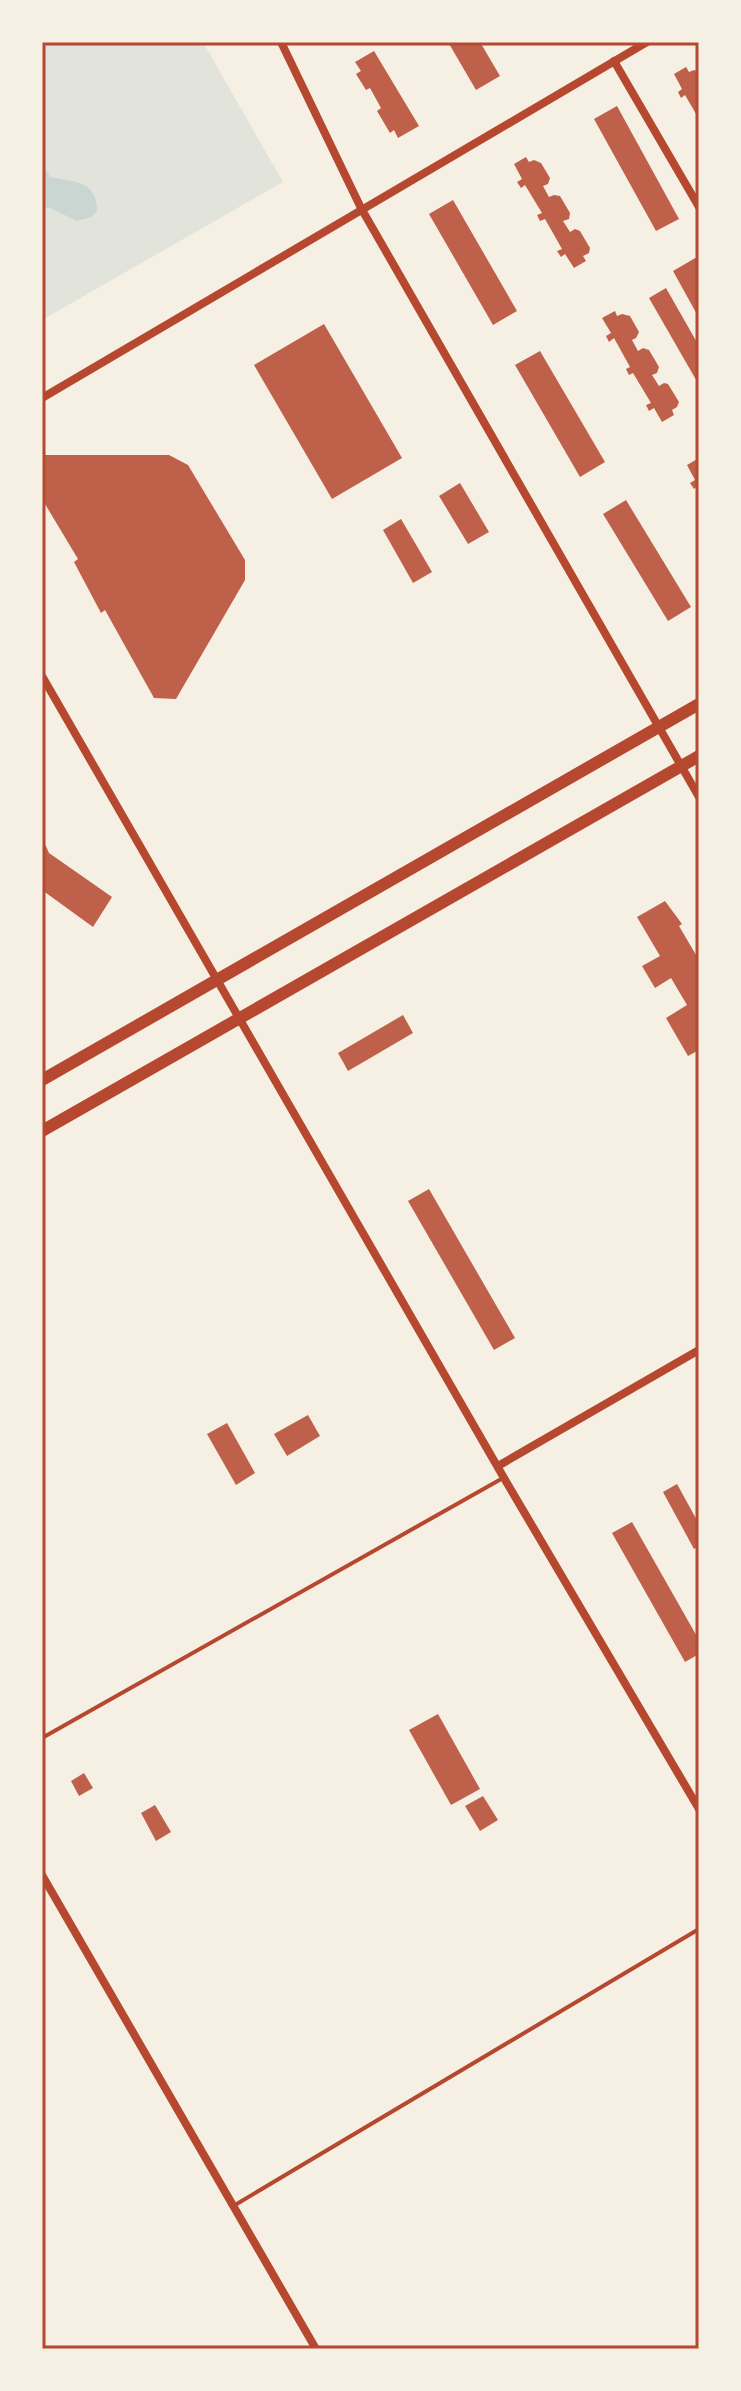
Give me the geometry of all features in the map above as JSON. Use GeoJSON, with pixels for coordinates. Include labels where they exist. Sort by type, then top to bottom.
{"type":"FeatureCollection","features":[{"type":"Feature","properties":{"kind":"main road"},"geometry":{"type":"LineString","coordinates":[[42,1080],[699,704]]}},
{"type":"Feature","properties":{"kind":"main road"},"geometry":{"type":"LineString","coordinates":[[42,1131],[699,756]]}},
{"type":"Feature","properties":{"kind":"street"},"geometry":{"type":"LineString","coordinates":[[281,42],[361,208],[699,797]]}},
{"type":"Feature","properties":{"kind":"street"},"geometry":{"type":"LineString","coordinates":[[42,398],[647,42]]}},
{"type":"Feature","properties":{"kind":"street"},"geometry":{"type":"LineString","coordinates":[[614,61],[699,207]]}},
{"type":"Feature","properties":{"kind":"street"},"geometry":{"type":"LineString","coordinates":[[42,676],[504,1478],[699,1809]]}},
{"type":"Feature","properties":{"kind":"street"},"geometry":{"type":"LineString","coordinates":[[498,1466],[699,1350]]}},
{"type":"Feature","properties":{"kind":"street"},"geometry":{"type":"LineString","coordinates":[[42,1875],[316,2349]]}},
{"type":"Feature","properties":{"kind":"lane"},"geometry":{"type":"LineString","coordinates":[[42,1738],[504,1478]]}},
{"type":"Feature","properties":{"kind":"lane"},"geometry":{"type":"LineString","coordinates":[[233,2206],[699,1929]]}},
{"type":"Feature","properties":{"kind":"shaded area"},"geometry":{"type":"Polygon","coordinates":[[[42,42],[203,42],[283,182],[42,320],[42,42]]]}},
{"type":"Feature","properties":{"kind":"shaded area"},"geometry":{"type":"Polygon","coordinates":[[[42,163],[50,177],[74,181],[93,192],[97,210],[91,217],[77,221],[42,207],[42,163]]]}},
{"type":"Feature","properties":{"kind":"building"},"geometry":{"type":"Polygon","coordinates":[[[448,42],[480,42],[500,76],[476,90],[448,42]]]}},
{"type":"Feature","properties":{"kind":"building"},"geometry":{"type":"Polygon","coordinates":[[[374,51],[419,126],[398,138],[394,130],[390,133],[377,111],[381,108],[370,88],[366,90],[356,74],[361,71],[355,62],[374,51]]]}},
{"type":"Feature","properties":{"kind":"building"},"geometry":{"type":"Polygon","coordinates":[[[686,67],[689,72],[699,72],[699,119],[685,95],[681,98],[678,92],[682,89],[674,74],[686,67]]]}},
{"type":"Feature","properties":{"kind":"building"},"geometry":{"type":"Polygon","coordinates":[[[617,106],[679,219],[656,231],[594,119],[617,106]]]}},
{"type":"Feature","properties":{"kind":"building"},"geometry":{"type":"Polygon","coordinates":[[[526,157],[529,162],[534,160],[541,163],[550,178],[548,184],[543,186],[549,197],[560,196],[570,213],[569,219],[563,221],[570,232],[575,229],[580,231],[590,248],[589,253],[583,256],[586,261],[574,268],[565,254],[561,257],[557,251],[562,249],[545,219],[540,221],[537,215],[542,213],[525,185],[521,188],[517,182],[522,179],[514,164],[526,157]]]}},
{"type":"Feature","properties":{"kind":"building"},"geometry":{"type":"Polygon","coordinates":[[[453,200],[517,311],[493,325],[429,214],[453,200]]]}},
{"type":"Feature","properties":{"kind":"building"},"geometry":{"type":"Polygon","coordinates":[[[697,257],[699,260],[699,318],[673,271],[697,257]]]}},
{"type":"Feature","properties":{"kind":"building"},"geometry":{"type":"Polygon","coordinates":[[[666,288],[699,346],[699,385],[649,298],[666,288]]]}},
{"type":"Feature","properties":{"kind":"building"},"geometry":{"type":"Polygon","coordinates":[[[615,311],[617,316],[630,316],[639,332],[632,340],[638,351],[643,348],[649,350],[659,367],[657,373],[652,375],[659,386],[668,384],[679,402],[672,410],[674,415],[662,422],[654,408],[649,411],[646,405],[651,403],[633,373],[629,375],[626,369],[630,367],[614,338],[609,342],[606,336],[611,333],[602,318],[615,311]]]}},
{"type":"Feature","properties":{"kind":"building"},"geometry":{"type":"Polygon","coordinates":[[[324,324],[402,458],[332,499],[254,365],[324,324]]]}},
{"type":"Feature","properties":{"kind":"building"},"geometry":{"type":"Polygon","coordinates":[[[540,351],[605,462],[580,477],[515,365],[540,351]]]}},
{"type":"Feature","properties":{"kind":"building"},"geometry":{"type":"Polygon","coordinates":[[[42,455],[169,455],[188,465],[245,560],[245,580],[176,699],[154,698],[105,610],[101,613],[74,562],[78,559],[42,499],[42,455]]]}},
{"type":"Feature","properties":{"kind":"building"},"geometry":{"type":"Polygon","coordinates":[[[699,458],[699,485],[694,489],[690,483],[695,480],[687,465],[699,458]]]}},
{"type":"Feature","properties":{"kind":"building"},"geometry":{"type":"Polygon","coordinates":[[[460,483],[489,532],[468,544],[439,496],[460,483]]]}},
{"type":"Feature","properties":{"kind":"building"},"geometry":{"type":"Polygon","coordinates":[[[626,500],[691,607],[668,621],[603,514],[626,500]]]}},
{"type":"Feature","properties":{"kind":"building"},"geometry":{"type":"Polygon","coordinates":[[[401,519],[432,572],[413,583],[383,530],[401,519]]]}},
{"type":"Feature","properties":{"kind":"building"},"geometry":{"type":"Polygon","coordinates":[[[42,773],[45,773],[45,844],[49,853],[112,897],[93,927],[42,890],[42,773]]]}},
{"type":"Feature","properties":{"kind":"building"},"geometry":{"type":"Polygon","coordinates":[[[665,901],[682,924],[679,926],[699,960],[699,1050],[688,1056],[666,1018],[687,1005],[671,978],[655,988],[642,966],[660,956],[637,917],[665,901]]]}},
{"type":"Feature","properties":{"kind":"building"},"geometry":{"type":"Polygon","coordinates":[[[403,1015],[413,1033],[348,1071],[338,1053],[403,1015]]]}},
{"type":"Feature","properties":{"kind":"building"},"geometry":{"type":"Polygon","coordinates":[[[429,1189],[515,1338],[494,1350],[408,1201],[429,1189]]]}},
{"type":"Feature","properties":{"kind":"building"},"geometry":{"type":"Polygon","coordinates":[[[308,1415],[320,1436],[287,1456],[274,1434],[308,1415]]]}},
{"type":"Feature","properties":{"kind":"building"},"geometry":{"type":"Polygon","coordinates":[[[227,1423],[255,1473],[236,1485],[207,1434],[227,1423]]]}},
{"type":"Feature","properties":{"kind":"building"},"geometry":{"type":"Polygon","coordinates":[[[677,1484],[699,1524],[699,1546],[694,1549],[663,1492],[677,1484]]]}},
{"type":"Feature","properties":{"kind":"building"},"geometry":{"type":"Polygon","coordinates":[[[632,1522],[699,1640],[699,1654],[685,1662],[612,1533],[632,1522]]]}},
{"type":"Feature","properties":{"kind":"building"},"geometry":{"type":"Polygon","coordinates":[[[438,1714],[480,1789],[451,1805],[409,1730],[438,1714]]]}},
{"type":"Feature","properties":{"kind":"building"},"geometry":{"type":"Polygon","coordinates":[[[84,1773],[93,1788],[79,1796],[71,1781],[84,1773]]]}},
{"type":"Feature","properties":{"kind":"building"},"geometry":{"type":"Polygon","coordinates":[[[483,1796],[498,1820],[480,1831],[465,1806],[483,1796]]]}},
{"type":"Feature","properties":{"kind":"building"},"geometry":{"type":"Polygon","coordinates":[[[155,1805],[171,1832],[156,1841],[141,1813],[155,1805]]]}}]}
